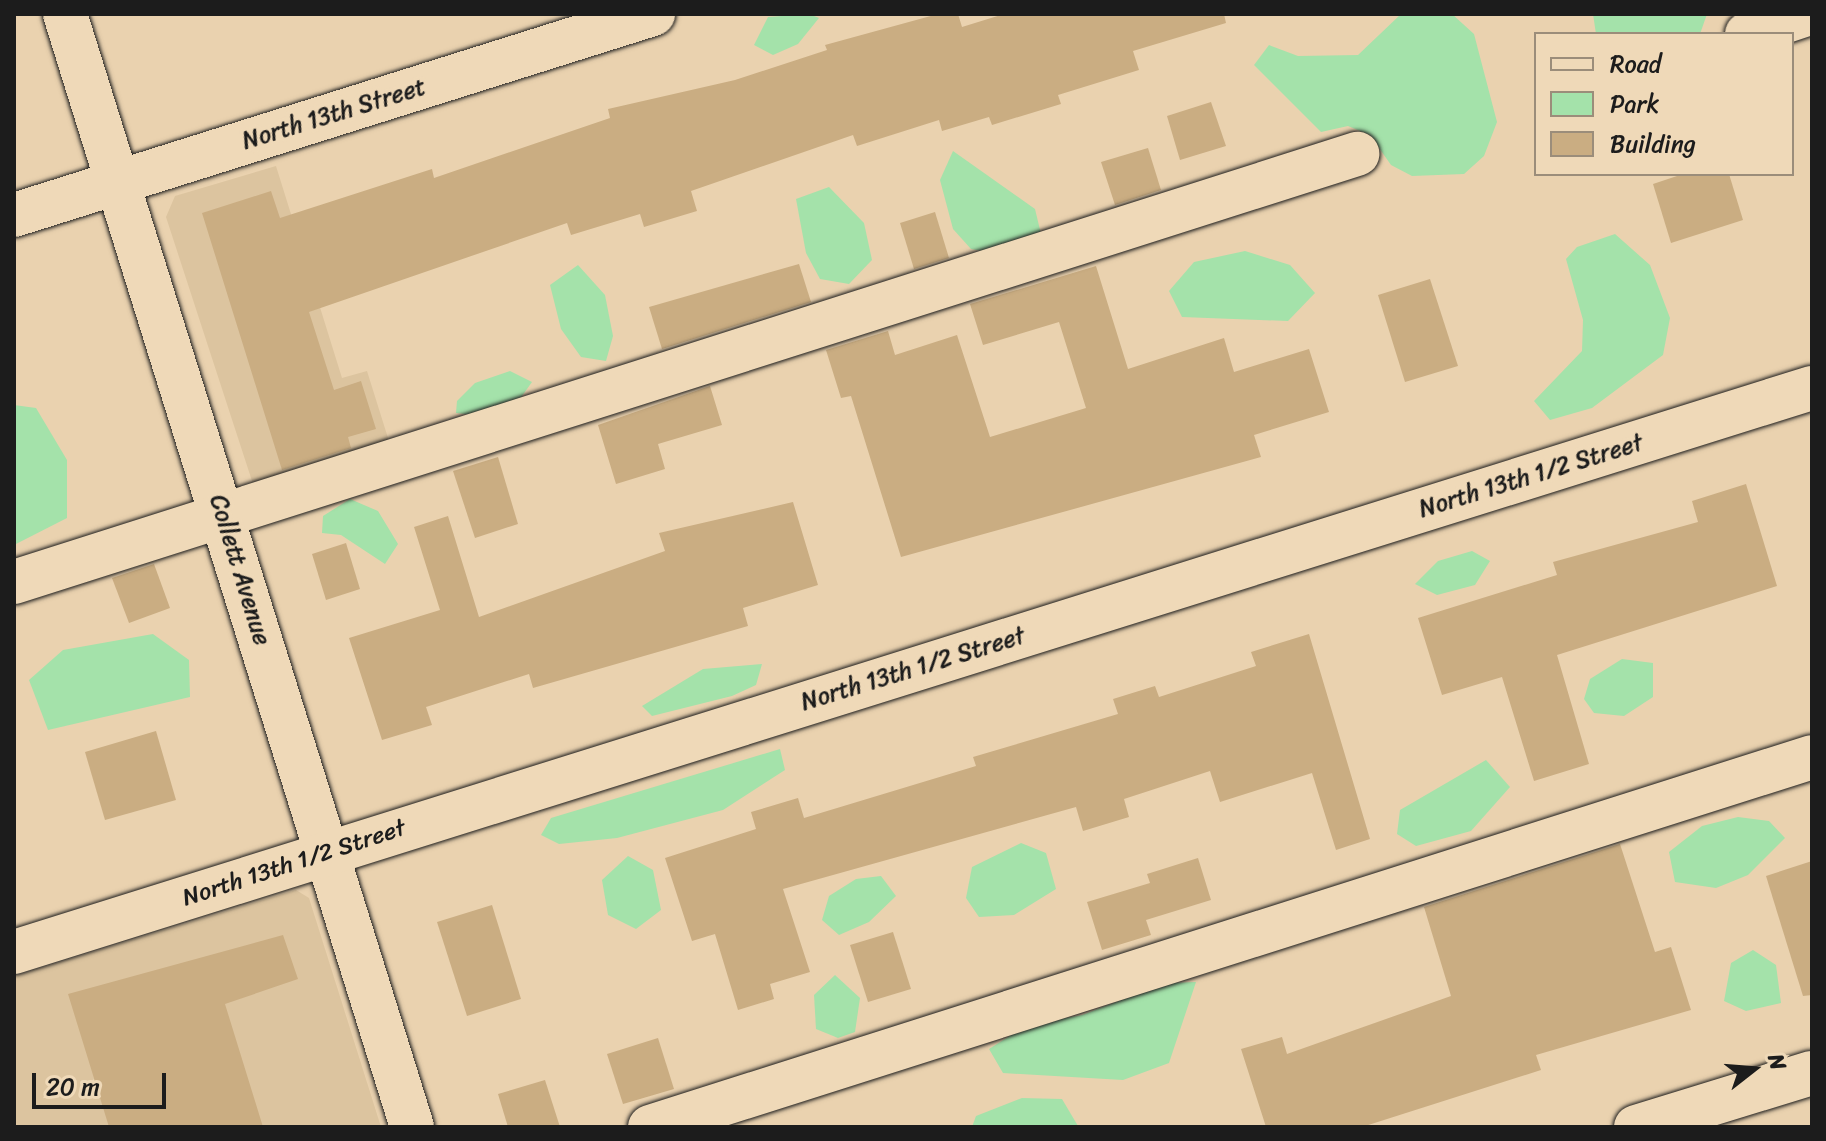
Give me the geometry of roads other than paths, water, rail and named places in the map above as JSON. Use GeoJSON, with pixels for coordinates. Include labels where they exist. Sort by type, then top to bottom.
{"type":"FeatureCollection","features":[{"type":"Feature","properties":{"kind":"street","name":"Collett Avenue"},"geometry":{"type":"LineString","coordinates":[[65,14],[412,1127]]}},
{"type":"Feature","properties":{"kind":"street","name":"North 13th Street"},"geometry":{"type":"LineString","coordinates":[[14,215],[653,14]]}},
{"type":"Feature","properties":{"kind":"street"},"geometry":{"type":"LineString","coordinates":[[1753,32],[1807,14]]}},
{"type":"Feature","properties":{"kind":"street"},"geometry":{"type":"LineString","coordinates":[[14,582],[224,518],[1357,154]]}},
{"type":"Feature","properties":{"kind":"street","name":"North 13th 1/2 Street"},"geometry":{"type":"LineString","coordinates":[[14,952],[1812,388]]}},
{"type":"Feature","properties":{"kind":"street"},"geometry":{"type":"LineString","coordinates":[[650,1127],[1812,757]]}},
{"type":"Feature","properties":{"kind":"street"},"geometry":{"type":"LineString","coordinates":[[1636,1127],[1812,1073]]}}]}
